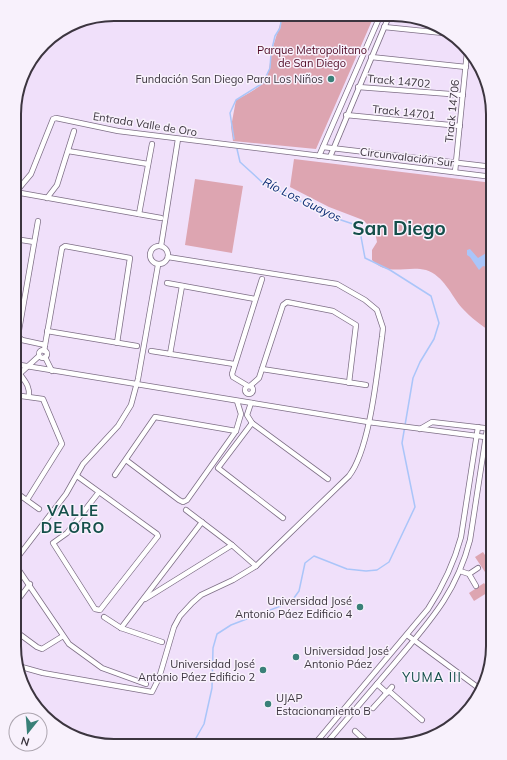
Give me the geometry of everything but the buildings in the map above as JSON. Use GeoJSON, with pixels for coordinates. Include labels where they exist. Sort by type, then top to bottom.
{"type":"FeatureCollection","features":[{"type":"Feature","properties":{"kind":"street"},"geometry":{"type":"LineString","coordinates":[[319,156],[378,21]]}},
{"type":"Feature","properties":{"kind":"street"},"geometry":{"type":"LineString","coordinates":[[330,157],[346,115],[387,21]]}},
{"type":"Feature","properties":{"kind":"street"},"geometry":{"type":"LineString","coordinates":[[384,27],[439,33]]}},
{"type":"Feature","properties":{"kind":"street"},"geometry":{"type":"LineString","coordinates":[[371,57],[466,67]]}},
{"type":"Feature","properties":{"kind":"street","name":"Track 14706"},"geometry":{"type":"LineString","coordinates":[[455,172],[467,57]]}},
{"type":"Feature","properties":{"kind":"street","name":"Track 14702"},"geometry":{"type":"LineString","coordinates":[[358,87],[463,96]]}},
{"type":"Feature","properties":{"kind":"street","name":"Track 14701"},"geometry":{"type":"LineString","coordinates":[[346,115],[460,126]]}},
{"type":"Feature","properties":{"kind":"street","name":"Entrada Valle de Oro"},"geometry":{"type":"LineString","coordinates":[[21,185],[31,174],[54,118],[118,131],[319,156]]}},
{"type":"Feature","properties":{"kind":"street"},"geometry":{"type":"LineString","coordinates":[[47,198],[57,185],[74,131]]}},
{"type":"Feature","properties":{"kind":"street"},"geometry":{"type":"LineString","coordinates":[[161,246],[178,139]]}},
{"type":"Feature","properties":{"kind":"street"},"geometry":{"type":"LineString","coordinates":[[139,214],[152,144]]}},
{"type":"Feature","properties":{"kind":"street","name":"Circunvalación Sur"},"geometry":{"type":"LineString","coordinates":[[323,148],[486,166]]}},
{"type":"Feature","properties":{"kind":"street"},"geometry":{"type":"LineString","coordinates":[[68,151],[148,164]]}},
{"type":"Feature","properties":{"kind":"street","name":"Circunvalación Sur"},"geometry":{"type":"LineString","coordinates":[[319,156],[486,176]]}},
{"type":"Feature","properties":{"kind":"street"},"geometry":{"type":"LineString","coordinates":[[21,193],[161,218]]}},
{"type":"Feature","properties":{"kind":"street"},"geometry":{"type":"LineString","coordinates":[[21,308],[38,222]]}},
{"type":"Feature","properties":{"kind":"street"},"geometry":{"type":"LineString","coordinates":[[21,240],[34,242]]}},
{"type":"Feature","properties":{"kind":"street"},"geometry":{"type":"LineString","coordinates":[[158,265],[166,262],[168,257],[168,252],[161,246]]}},
{"type":"Feature","properties":{"kind":"street"},"geometry":{"type":"LineString","coordinates":[[158,265],[151,260],[150,254],[155,247],[161,246]]}},
{"type":"Feature","properties":{"kind":"street"},"geometry":{"type":"LineString","coordinates":[[52,371],[44,351],[63,247],[127,257],[131,261],[117,343]]}},
{"type":"Feature","properties":{"kind":"street"},"geometry":{"type":"LineString","coordinates":[[24,668],[43,673],[152,692],[159,678],[174,627],[180,616],[201,595],[233,580],[256,566],[349,476],[360,458],[368,422],[383,328],[376,310],[365,300],[337,284],[168,257]]}},
{"type":"Feature","properties":{"kind":"street"},"geometry":{"type":"LineString","coordinates":[[21,553],[55,510],[88,457],[106,440],[125,417],[134,398],[137,385],[158,265]]}},
{"type":"Feature","properties":{"kind":"street"},"geometry":{"type":"LineString","coordinates":[[249,386],[233,377],[232,374],[262,279]]}},
{"type":"Feature","properties":{"kind":"street"},"geometry":{"type":"LineString","coordinates":[[167,283],[256,299]]}},
{"type":"Feature","properties":{"kind":"street"},"geometry":{"type":"LineString","coordinates":[[170,354],[182,286]]}},
{"type":"Feature","properties":{"kind":"street"},"geometry":{"type":"LineString","coordinates":[[328,479],[252,423],[247,414],[249,403],[248,394],[245,391],[249,386],[258,380],[283,305],[287,302],[333,311],[356,325],[349,383]]}},
{"type":"Feature","properties":{"kind":"street"},"geometry":{"type":"LineString","coordinates":[[47,331],[136,346]]}},
{"type":"Feature","properties":{"kind":"street"},"geometry":{"type":"LineString","coordinates":[[21,339],[45,345]]}},
{"type":"Feature","properties":{"kind":"street"},"geometry":{"type":"LineString","coordinates":[[151,350],[234,364]]}},
{"type":"Feature","properties":{"kind":"street"},"geometry":{"type":"LineString","coordinates":[[21,372],[39,356],[40,351],[44,351]]}},
{"type":"Feature","properties":{"kind":"street"},"geometry":{"type":"LineString","coordinates":[[39,356],[42,358],[46,357]]}},
{"type":"Feature","properties":{"kind":"street"},"geometry":{"type":"LineString","coordinates":[[21,365],[368,422],[486,437],[470,540],[460,571],[441,608],[330,739]]}},
{"type":"Feature","properties":{"kind":"street"},"geometry":{"type":"LineString","coordinates":[[262,369],[366,385]]}},
{"type":"Feature","properties":{"kind":"street"},"geometry":{"type":"LineString","coordinates":[[21,374],[29,386],[29,396]]}},
{"type":"Feature","properties":{"kind":"street"},"geometry":{"type":"LineString","coordinates":[[21,395],[29,396],[45,401],[62,444],[27,500]]}},
{"type":"Feature","properties":{"kind":"street"},"geometry":{"type":"LineString","coordinates":[[126,460],[183,502],[187,500],[236,431],[241,414],[237,401]]}},
{"type":"Feature","properties":{"kind":"street"},"geometry":{"type":"LineString","coordinates":[[241,414],[247,414]]}},
{"type":"Feature","properties":{"kind":"street"},"geometry":{"type":"LineString","coordinates":[[115,475],[155,417],[236,431]]}},
{"type":"Feature","properties":{"kind":"street"},"geometry":{"type":"LineString","coordinates":[[420,429],[432,422],[486,429]]}},
{"type":"Feature","properties":{"kind":"street"},"geometry":{"type":"LineString","coordinates":[[252,423],[218,468],[283,518]]}},
{"type":"Feature","properties":{"kind":"street"},"geometry":{"type":"LineString","coordinates":[[320,739],[407,635],[428,609],[441,589],[456,553],[478,428]]}},
{"type":"Feature","properties":{"kind":"street"},"geometry":{"type":"LineString","coordinates":[[77,476],[99,492],[158,536],[100,610],[95,609],[53,543],[67,533],[99,492]]}},
{"type":"Feature","properties":{"kind":"street"},"geometry":{"type":"LineString","coordinates":[[21,496],[39,509]]}},
{"type":"Feature","properties":{"kind":"street"},"geometry":{"type":"LineString","coordinates":[[186,510],[232,545],[256,566]]}},
{"type":"Feature","properties":{"kind":"street"},"geometry":{"type":"LineString","coordinates":[[122,628],[202,522]]}},
{"type":"Feature","properties":{"kind":"street"},"geometry":{"type":"LineString","coordinates":[[142,601],[232,545]]}},
{"type":"Feature","properties":{"kind":"street"},"geometry":{"type":"LineString","coordinates":[[468,574],[478,568]]}},
{"type":"Feature","properties":{"kind":"street"},"geometry":{"type":"LineString","coordinates":[[460,571],[468,574],[476,586]]}},
{"type":"Feature","properties":{"kind":"street"},"geometry":{"type":"LineString","coordinates":[[21,572],[69,644],[102,668],[146,684]]}},
{"type":"Feature","properties":{"kind":"street"},"geometry":{"type":"LineString","coordinates":[[21,595],[30,584]]}},
{"type":"Feature","properties":{"kind":"street"},"geometry":{"type":"LineString","coordinates":[[104,617],[122,628],[162,642]]}},
{"type":"Feature","properties":{"kind":"street"},"geometry":{"type":"LineString","coordinates":[[21,635],[42,649],[63,636]]}},
{"type":"Feature","properties":{"kind":"street"},"geometry":{"type":"LineString","coordinates":[[407,635],[476,686]]}},
{"type":"Feature","properties":{"kind":"street"},"geometry":{"type":"LineString","coordinates":[[377,684],[389,690],[422,720]]}},
{"type":"Feature","properties":{"kind":"street"},"geometry":{"type":"LineString","coordinates":[[373,708],[389,690]]}},
{"type":"Feature","properties":{"kind":"street"},"geometry":{"type":"LineString","coordinates":[[346,707],[353,712]]}},
{"type":"Feature","properties":{"kind":"street"},"geometry":{"type":"LineString","coordinates":[[355,731],[363,739]]}},
{"type":"Feature","properties":{"kind":"green space","name":"Parque Metropolitano de San Diego"},"geometry":{"type":"Polygon","coordinates":[[[281,21],[372,21],[316,149],[233,141],[231,127],[236,100],[257,88],[266,79],[281,21]]]}},
{"type":"Feature","properties":{"kind":"green space"},"geometry":{"type":"Polygon","coordinates":[[[294,159],[486,182],[486,328],[465,312],[447,286],[432,273],[419,269],[398,270],[384,268],[372,260],[372,250],[377,242],[376,237],[371,228],[363,220],[329,207],[290,187],[294,159]]]}},
{"type":"Feature","properties":{"kind":"green space"},"geometry":{"type":"Polygon","coordinates":[[[195,179],[243,186],[232,253],[185,245],[195,179]]]}},
{"type":"Feature","properties":{"kind":"green space"},"geometry":{"type":"Polygon","coordinates":[[[483,552],[486,556],[486,571],[485,572],[475,557],[483,552]]]}},
{"type":"Feature","properties":{"kind":"green space"},"geometry":{"type":"Polygon","coordinates":[[[484,583],[486,586],[486,594],[474,601],[469,593],[484,583]]]}},
{"type":"Feature","properties":{"kind":"water"},"geometry":{"type":"Polygon","coordinates":[[[470,249],[478,258],[486,253],[486,267],[483,266],[479,270],[467,255],[467,250],[470,249]]]}},
{"type":"Feature","properties":{"kind":"waterway"},"geometry":{"type":"LineString","coordinates":[[234,139],[230,113],[236,100],[263,83],[270,68],[271,53],[275,36],[280,28],[281,21]]}},
{"type":"Feature","properties":{"kind":"waterway","name":"Río Los Guayos"},"geometry":{"type":"LineString","coordinates":[[195,739],[204,724],[212,688],[213,648],[217,634],[231,625],[291,602],[299,591],[305,563],[314,556],[347,569],[366,571],[377,570],[389,562],[415,507],[402,443],[413,378],[420,362],[434,339],[439,323],[431,296],[390,270],[365,258],[359,226],[335,218],[263,183],[240,162],[237,149]]}},
{"type":"Feature","properties":{"kind":"place","name":"Fundación San Diego Para Los Niños"},"geometry":{"type":"Point","coordinates":[331,79]}},
{"type":"Feature","properties":{"kind":"place","name":"Universidad José Antonio Páez Edificio 4"},"geometry":{"type":"Point","coordinates":[360,607]}},
{"type":"Feature","properties":{"kind":"place","name":"Universidad José Antonio Páez"},"geometry":{"type":"Point","coordinates":[296,657]}},
{"type":"Feature","properties":{"kind":"place","name":"Universidad José Antonio Páez Edificio 2"},"geometry":{"type":"Point","coordinates":[263,670]}},
{"type":"Feature","properties":{"kind":"place","name":"UJAP Estacionamiento B"},"geometry":{"type":"Point","coordinates":[268,704]}},
{"type":"Feature","properties":{"kind":"district","name":"San Diego"},"geometry":{"type":"Point","coordinates":[399,228]}},
{"type":"Feature","properties":{"kind":"district","name":"VALLE DE ORO"},"geometry":{"type":"Point","coordinates":[73,520]}},
{"type":"Feature","properties":{"kind":"district","name":"YUMA III"},"geometry":{"type":"Point","coordinates":[432,677]}}]}
